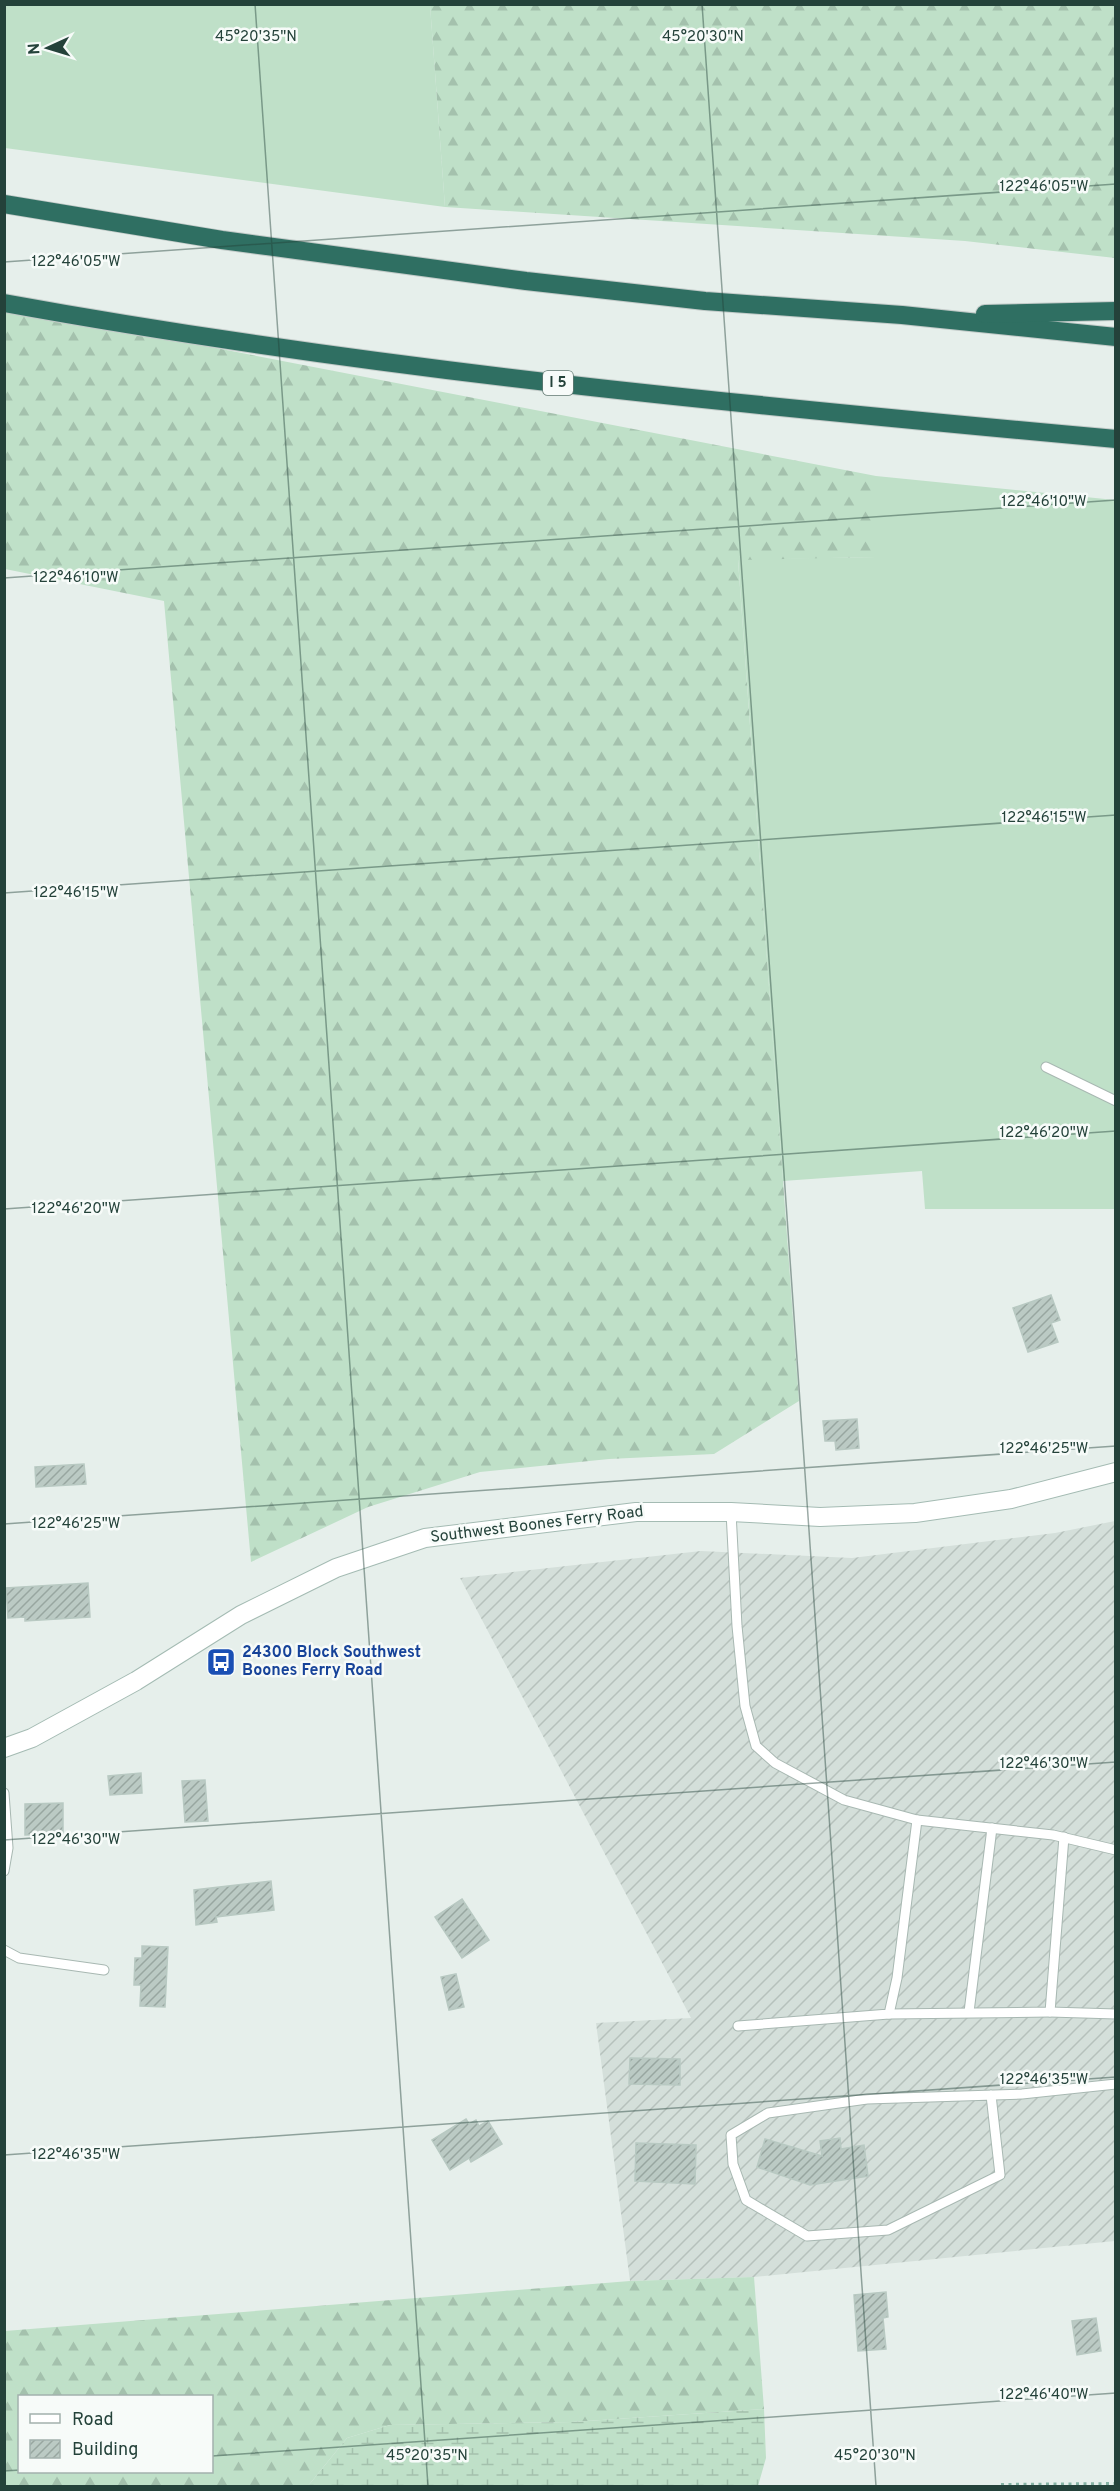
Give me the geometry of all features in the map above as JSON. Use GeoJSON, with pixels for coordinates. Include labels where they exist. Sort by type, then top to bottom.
{"type":"FeatureCollection","features":[{"type":"Feature","properties":{"kind":"highway"},"geometry":{"type":"LineString","coordinates":[[4,204],[222,240],[526,281],[705,301],[902,315],[1116,337]]}},
{"type":"Feature","properties":{"kind":"highway","name":"I 5"},"geometry":{"type":"LineString","coordinates":[[4,303],[269,344],[556,383],[1116,439]]}},
{"type":"Feature","properties":{"kind":"highway"},"geometry":{"type":"LineString","coordinates":[[902,315],[1116,311]]}},
{"type":"Feature","properties":{"kind":"main road","name":"Southwest Boones Ferry Road"},"geometry":{"type":"LineString","coordinates":[[4,1748],[32,1738],[136,1681],[241,1615],[336,1568],[425,1538],[618,1514],[731,1512],[820,1517],[932,1512],[1020,1497],[1116,1472]]}},
{"type":"Feature","properties":{"kind":"lane"},"geometry":{"type":"LineString","coordinates":[[1046,1067],[1116,1101]]}},
{"type":"Feature","properties":{"kind":"lane"},"geometry":{"type":"LineString","coordinates":[[731,1512],[737,1626],[745,1706],[756,1746],[775,1763],[844,1800],[917,1820],[1064,1837],[1116,1850]]}},
{"type":"Feature","properties":{"kind":"lane"},"geometry":{"type":"LineString","coordinates":[[4,1792],[8,1848],[4,1871]]}},
{"type":"Feature","properties":{"kind":"lane"},"geometry":{"type":"LineString","coordinates":[[889,2014],[897,1978],[917,1820]]}},
{"type":"Feature","properties":{"kind":"lane"},"geometry":{"type":"LineString","coordinates":[[969,2012],[992,1828]]}},
{"type":"Feature","properties":{"kind":"lane"},"geometry":{"type":"LineString","coordinates":[[1050,2012],[1064,1837]]}},
{"type":"Feature","properties":{"kind":"lane"},"geometry":{"type":"LineString","coordinates":[[4,1950],[19,1958],[104,1970]]}},
{"type":"Feature","properties":{"kind":"lane"},"geometry":{"type":"LineString","coordinates":[[738,2026],[889,2014],[969,2012],[1116,2014]]}},
{"type":"Feature","properties":{"kind":"lane"},"geometry":{"type":"LineString","coordinates":[[991,2095],[1000,2175],[888,2230],[807,2236],[746,2200],[733,2164],[731,2135],[768,2113],[867,2099],[991,2095],[1116,2084]]}},
{"type":"Feature","properties":{"kind":"path"},"geometry":{"type":"LineString","coordinates":[[1001,2486],[1116,2484]]}},
{"type":"Feature","properties":{"kind":"shaded area"},"geometry":{"type":"Polygon","coordinates":[[[1115,1521],[1115,2241],[754,2277],[630,2281],[596,2023],[691,2018],[460,1578],[701,1551],[852,1558],[1055,1533],[1115,1521]]]}},
{"type":"Feature","properties":{"kind":"green space"},"geometry":{"type":"Polygon","coordinates":[[[5,4],[430,5],[445,207],[5,148],[5,4]]]}},
{"type":"Feature","properties":{"kind":"green space"},"geometry":{"type":"Polygon","coordinates":[[[430,5],[1114,5],[1115,258],[965,241],[445,207],[430,5]]]}},
{"type":"Feature","properties":{"kind":"green space"},"geometry":{"type":"Polygon","coordinates":[[[4,307],[876,476],[876,557],[738,560],[799,1401],[714,1454],[609,1459],[480,1472],[368,1507],[251,1562],[164,601],[5,569],[4,307]]]}},
{"type":"Feature","properties":{"kind":"green space"},"geometry":{"type":"Polygon","coordinates":[[[876,476],[1115,500],[1115,1209],[925,1209],[922,1171],[783,1181],[738,559],[876,557],[876,476]]]}},
{"type":"Feature","properties":{"kind":"green space"},"geometry":{"type":"Polygon","coordinates":[[[754,2277],[764,2409],[572,2422],[390,2425],[347,2438],[308,2486],[5,2486],[5,2331],[630,2281],[754,2277]]]}},
{"type":"Feature","properties":{"kind":"green space"},"geometry":{"type":"Polygon","coordinates":[[[764,2409],[766,2458],[758,2486],[308,2486],[347,2438],[390,2425],[572,2422],[764,2409]]]}},
{"type":"Feature","properties":{"kind":"building"},"geometry":{"type":"Polygon","coordinates":[[[1051,1295],[1060,1320],[1051,1323],[1058,1342],[1028,1352],[1013,1308],[1051,1295]]]}},
{"type":"Feature","properties":{"kind":"building"},"geometry":{"type":"Polygon","coordinates":[[[857,1419],[859,1448],[836,1450],[835,1441],[825,1441],[823,1421],[857,1419]]]}},
{"type":"Feature","properties":{"kind":"building"},"geometry":{"type":"Polygon","coordinates":[[[84,1464],[86,1484],[36,1487],[35,1467],[84,1464]]]}},
{"type":"Feature","properties":{"kind":"building"},"geometry":{"type":"Polygon","coordinates":[[[88,1583],[90,1617],[25,1621],[25,1617],[8,1618],[6,1588],[88,1583]]]}},
{"type":"Feature","properties":{"kind":"building"},"geometry":{"type":"Polygon","coordinates":[[[141,1773],[142,1793],[110,1795],[108,1776],[141,1773]]]}},
{"type":"Feature","properties":{"kind":"building"},"geometry":{"type":"Polygon","coordinates":[[[205,1780],[208,1821],[185,1822],[182,1781],[205,1780]]]}},
{"type":"Feature","properties":{"kind":"building"},"geometry":{"type":"Polygon","coordinates":[[[63,1803],[63,1834],[25,1835],[25,1804],[63,1803]]]}},
{"type":"Feature","properties":{"kind":"building"},"geometry":{"type":"Polygon","coordinates":[[[271,1881],[274,1910],[216,1917],[217,1922],[196,1925],[194,1890],[271,1881]]]}},
{"type":"Feature","properties":{"kind":"building"},"geometry":{"type":"Polygon","coordinates":[[[462,1899],[489,1940],[462,1958],[435,1917],[462,1899]]]}},
{"type":"Feature","properties":{"kind":"building"},"geometry":{"type":"Polygon","coordinates":[[[142,1946],[168,1947],[165,2007],[140,2006],[141,1985],[134,1985],[135,1958],[142,1958],[142,1946]]]}},
{"type":"Feature","properties":{"kind":"building"},"geometry":{"type":"Polygon","coordinates":[[[456,1974],[464,2007],[449,2010],[441,1977],[456,1974]]]}},
{"type":"Feature","properties":{"kind":"building"},"geometry":{"type":"Polygon","coordinates":[[[630,2058],[680,2059],[680,2085],[629,2084],[630,2058]]]}},
{"type":"Feature","properties":{"kind":"building"},"geometry":{"type":"Polygon","coordinates":[[[466,2119],[469,2124],[476,2120],[479,2126],[488,2121],[502,2144],[471,2162],[469,2158],[450,2170],[432,2140],[466,2119]]]}},
{"type":"Feature","properties":{"kind":"building"},"geometry":{"type":"Polygon","coordinates":[[[840,2138],[841,2149],[864,2145],[868,2176],[810,2185],[757,2167],[765,2139],[822,2156],[820,2141],[840,2138]]]}},
{"type":"Feature","properties":{"kind":"building"},"geometry":{"type":"Polygon","coordinates":[[[636,2143],[696,2145],[695,2184],[635,2181],[636,2143]]]}},
{"type":"Feature","properties":{"kind":"building"},"geometry":{"type":"Polygon","coordinates":[[[886,2292],[888,2317],[883,2318],[886,2349],[858,2351],[854,2295],[886,2292]]]}},
{"type":"Feature","properties":{"kind":"building"},"geometry":{"type":"Polygon","coordinates":[[[1096,2318],[1101,2351],[1077,2355],[1072,2321],[1096,2318]]]}},
{"type":"Feature","properties":{"kind":"place","name":"24300 Block Southwest Boones Ferry Road"},"geometry":{"type":"Point","coordinates":[221,1662]}}]}
